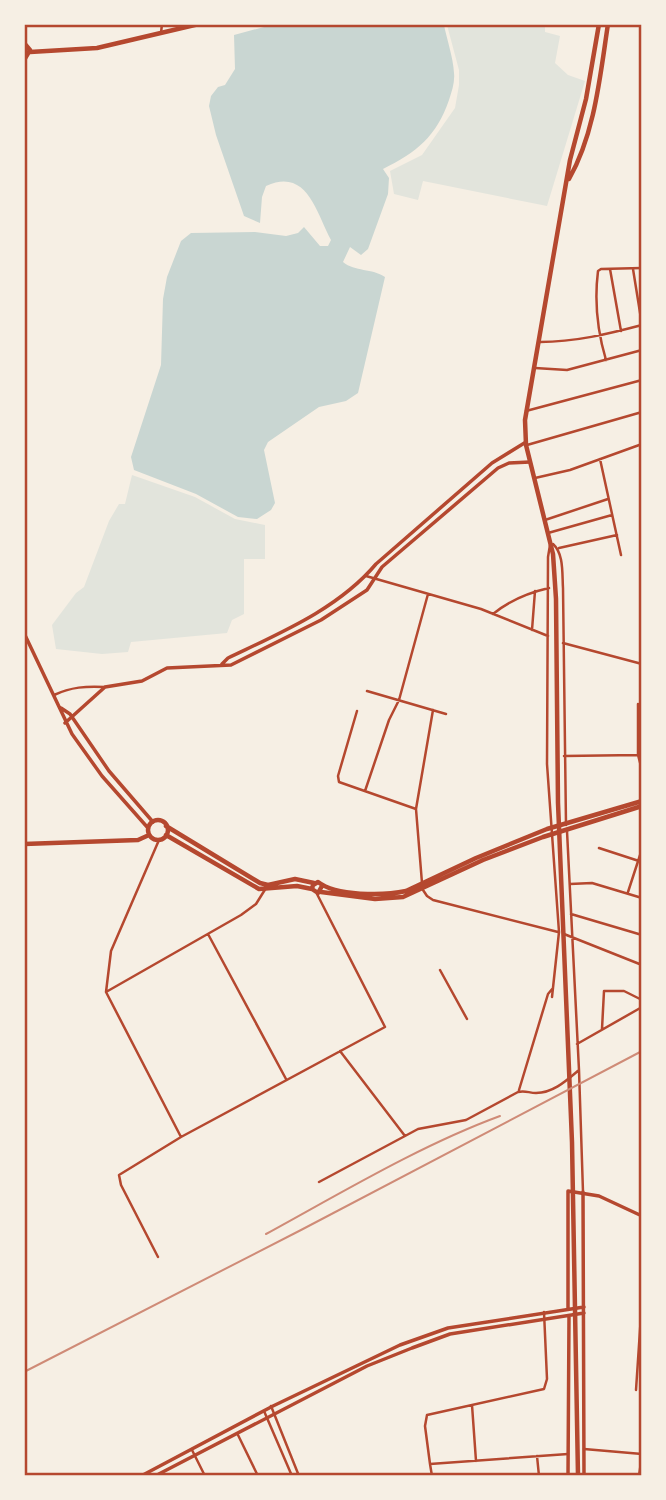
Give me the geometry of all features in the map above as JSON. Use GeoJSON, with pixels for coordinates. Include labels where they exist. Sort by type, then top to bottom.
{"type":"FeatureCollection","features":[{"type":"Feature","properties":{"kind":"main road"},"geometry":{"type":"LineString","coordinates":[[24,60],[30,52],[97,48],[199,24]]}},
{"type":"Feature","properties":{"kind":"main road"},"geometry":{"type":"LineString","coordinates":[[578,1475],[572,1142],[558,803],[554,560],[526,443],[526,411],[569,160],[599,24]]}},
{"type":"Feature","properties":{"kind":"main road"},"geometry":{"type":"LineString","coordinates":[[567,183],[579,162],[596,101],[608,24]]}},
{"type":"Feature","properties":{"kind":"main road"},"geometry":{"type":"LineString","coordinates":[[24,43],[30,52]]}},
{"type":"Feature","properties":{"kind":"main road"},"geometry":{"type":"LineString","coordinates":[[589,78],[599,80]]}},
{"type":"Feature","properties":{"kind":"main road"},"geometry":{"type":"LineString","coordinates":[[422,886],[476,858],[566,822],[642,804]]}},
{"type":"Feature","properties":{"kind":"main road"},"geometry":{"type":"LineString","coordinates":[[166,835],[259,889],[295,879],[317,889],[393,894],[422,886],[483,860],[642,804]]}},
{"type":"Feature","properties":{"kind":"main road"},"geometry":{"type":"LineString","coordinates":[[149,835],[148,828],[153,822],[160,821],[267,888]]}},
{"type":"Feature","properties":{"kind":"main road"},"geometry":{"type":"LineString","coordinates":[[166,826],[166,835]]}},
{"type":"Feature","properties":{"kind":"main road"},"geometry":{"type":"LineString","coordinates":[[149,835],[159,840],[166,835]]}},
{"type":"Feature","properties":{"kind":"main road"},"geometry":{"type":"LineString","coordinates":[[24,844],[138,840],[149,835]]}},
{"type":"Feature","properties":{"kind":"street"},"geometry":{"type":"LineString","coordinates":[[161,33],[162,24]]}},
{"type":"Feature","properties":{"kind":"street"},"geometry":{"type":"LineString","coordinates":[[537,342],[564,342],[642,325],[632,268]]}},
{"type":"Feature","properties":{"kind":"street"},"geometry":{"type":"LineString","coordinates":[[606,360],[595,309],[597,271],[642,268]]}},
{"type":"Feature","properties":{"kind":"street"},"geometry":{"type":"LineString","coordinates":[[610,269],[621,331]]}},
{"type":"Feature","properties":{"kind":"street"},"geometry":{"type":"LineString","coordinates":[[533,368],[567,369],[642,350]]}},
{"type":"Feature","properties":{"kind":"street"},"geometry":{"type":"LineString","coordinates":[[526,411],[642,380]]}},
{"type":"Feature","properties":{"kind":"street"},"geometry":{"type":"LineString","coordinates":[[222,664],[228,658],[309,618],[362,581],[408,535],[492,463],[526,443],[642,412]]}},
{"type":"Feature","properties":{"kind":"street"},"geometry":{"type":"LineString","coordinates":[[534,478],[570,470],[642,444]]}},
{"type":"Feature","properties":{"kind":"street"},"geometry":{"type":"LineString","coordinates":[[600,458],[621,555]]}},
{"type":"Feature","properties":{"kind":"street"},"geometry":{"type":"LineString","coordinates":[[54,695],[81,686],[105,687],[142,681],[167,668],[231,665],[321,620],[367,590],[382,568],[498,468],[509,463],[530,462]]}},
{"type":"Feature","properties":{"kind":"street"},"geometry":{"type":"LineString","coordinates":[[545,520],[609,499]]}},
{"type":"Feature","properties":{"kind":"street"},"geometry":{"type":"LineString","coordinates":[[548,533],[612,515]]}},
{"type":"Feature","properties":{"kind":"street"},"geometry":{"type":"LineString","coordinates":[[558,548],[617,535]]}},
{"type":"Feature","properties":{"kind":"street"},"geometry":{"type":"LineString","coordinates":[[550,541],[558,548],[563,588],[566,830],[583,1192],[584,1475]]}},
{"type":"Feature","properties":{"kind":"street"},"geometry":{"type":"LineString","coordinates":[[550,541],[547,764],[559,932],[552,998]]}},
{"type":"Feature","properties":{"kind":"street"},"geometry":{"type":"LineString","coordinates":[[366,576],[493,614],[548,636]]}},
{"type":"Feature","properties":{"kind":"street"},"geometry":{"type":"LineString","coordinates":[[493,614],[503,606],[535,591],[549,588]]}},
{"type":"Feature","properties":{"kind":"street"},"geometry":{"type":"LineString","coordinates":[[532,630],[535,591]]}},
{"type":"Feature","properties":{"kind":"street"},"geometry":{"type":"LineString","coordinates":[[365,792],[389,719],[399,700],[428,594]]}},
{"type":"Feature","properties":{"kind":"street"},"geometry":{"type":"LineString","coordinates":[[24,633],[65,723],[83,753],[148,828]]}},
{"type":"Feature","properties":{"kind":"street"},"geometry":{"type":"LineString","coordinates":[[563,643],[642,664]]}},
{"type":"Feature","properties":{"kind":"street"},"geometry":{"type":"LineString","coordinates":[[65,723],[105,687]]}},
{"type":"Feature","properties":{"kind":"street"},"geometry":{"type":"LineString","coordinates":[[367,691],[446,714]]}},
{"type":"Feature","properties":{"kind":"street"},"geometry":{"type":"LineString","coordinates":[[638,704],[638,755],[641,767]]}},
{"type":"Feature","properties":{"kind":"street"},"geometry":{"type":"LineString","coordinates":[[60,707],[72,718],[109,771],[153,822]]}},
{"type":"Feature","properties":{"kind":"street"},"geometry":{"type":"LineString","coordinates":[[433,710],[416,809],[422,886],[433,900],[559,932],[642,965]]}},
{"type":"Feature","properties":{"kind":"street"},"geometry":{"type":"LineString","coordinates":[[357,711],[338,780],[341,785],[416,809]]}},
{"type":"Feature","properties":{"kind":"street"},"geometry":{"type":"LineString","coordinates":[[564,756],[638,755]]}},
{"type":"Feature","properties":{"kind":"street"},"geometry":{"type":"LineString","coordinates":[[159,840],[111,951],[106,992],[181,1137]]}},
{"type":"Feature","properties":{"kind":"street"},"geometry":{"type":"LineString","coordinates":[[600,848],[640,861]]}},
{"type":"Feature","properties":{"kind":"street"},"geometry":{"type":"LineString","coordinates":[[628,893],[642,849]]}},
{"type":"Feature","properties":{"kind":"street"},"geometry":{"type":"LineString","coordinates":[[570,884],[592,883],[642,898]]}},
{"type":"Feature","properties":{"kind":"street"},"geometry":{"type":"LineString","coordinates":[[106,992],[256,904],[267,888]]}},
{"type":"Feature","properties":{"kind":"street"},"geometry":{"type":"LineString","coordinates":[[158,1256],[121,1185],[119,1175],[181,1137],[385,1027],[317,889]]}},
{"type":"Feature","properties":{"kind":"street"},"geometry":{"type":"LineString","coordinates":[[571,914],[642,935]]}},
{"type":"Feature","properties":{"kind":"street"},"geometry":{"type":"LineString","coordinates":[[208,934],[287,1080]]}},
{"type":"Feature","properties":{"kind":"street"},"geometry":{"type":"LineString","coordinates":[[440,970],[467,1019]]}},
{"type":"Feature","properties":{"kind":"street"},"geometry":{"type":"LineString","coordinates":[[518,1092],[548,994],[553,988]]}},
{"type":"Feature","properties":{"kind":"street"},"geometry":{"type":"LineString","coordinates":[[603,1029],[604,992],[624,991],[642,1000]]}},
{"type":"Feature","properties":{"kind":"street"},"geometry":{"type":"LineString","coordinates":[[577,1044],[642,1007]]}},
{"type":"Feature","properties":{"kind":"street"},"geometry":{"type":"LineString","coordinates":[[340,1051],[405,1136]]}},
{"type":"Feature","properties":{"kind":"street"},"geometry":{"type":"LineString","coordinates":[[319,1182],[418,1129],[466,1120],[524,1090],[533,1094],[547,1091],[563,1084],[579,1070]]}},
{"type":"Feature","properties":{"kind":"street"},"geometry":{"type":"LineString","coordinates":[[568,1184],[568,1475]]}},
{"type":"Feature","properties":{"kind":"street"},"geometry":{"type":"LineString","coordinates":[[568,1191],[599,1196],[642,1216]]}},
{"type":"Feature","properties":{"kind":"street"},"geometry":{"type":"LineString","coordinates":[[635,1390],[642,1300]]}},
{"type":"Feature","properties":{"kind":"street"},"geometry":{"type":"LineString","coordinates":[[141,1475],[271,1406],[363,1362],[448,1328],[584,1307]]}},
{"type":"Feature","properties":{"kind":"street"},"geometry":{"type":"LineString","coordinates":[[432,1475],[425,1417],[432,1413],[544,1388],[547,1379],[544,1312]]}},
{"type":"Feature","properties":{"kind":"street"},"geometry":{"type":"LineString","coordinates":[[155,1475],[367,1366],[450,1334],[584,1313]]}},
{"type":"Feature","properties":{"kind":"street"},"geometry":{"type":"LineString","coordinates":[[472,1405],[475,1461]]}},
{"type":"Feature","properties":{"kind":"street"},"geometry":{"type":"LineString","coordinates":[[271,1406],[299,1475]]}},
{"type":"Feature","properties":{"kind":"street"},"geometry":{"type":"LineString","coordinates":[[264,1411],[292,1475]]}},
{"type":"Feature","properties":{"kind":"street"},"geometry":{"type":"LineString","coordinates":[[237,1432],[258,1475]]}},
{"type":"Feature","properties":{"kind":"street"},"geometry":{"type":"LineString","coordinates":[[191,1449],[205,1475]]}},
{"type":"Feature","properties":{"kind":"street"},"geometry":{"type":"LineString","coordinates":[[584,1449],[642,1455],[640,1473]]}},
{"type":"Feature","properties":{"kind":"street"},"geometry":{"type":"LineString","coordinates":[[430,1464],[568,1454]]}},
{"type":"Feature","properties":{"kind":"street"},"geometry":{"type":"LineString","coordinates":[[537,1456],[539,1475]]}},
{"type":"Feature","properties":{"kind":"shaded area"},"geometry":{"type":"Polygon","coordinates":[[[275,24],[444,25],[454,76],[444,113],[431,134],[406,156],[383,169],[389,178],[388,194],[368,249],[361,255],[350,247],[343,262],[385,277],[358,393],[346,401],[319,407],[268,442],[264,450],[275,503],[271,510],[257,519],[238,517],[196,494],[134,470],[131,457],[161,365],[163,299],[167,277],[181,241],[191,233],[255,232],[286,236],[298,233],[304,227],[320,246],[328,246],[331,240],[308,195],[301,187],[291,182],[266,186],[262,197],[260,223],[244,216],[216,135],[209,106],[211,96],[218,87],[225,85],[235,69],[234,35],[275,24]]]}},
{"type":"Feature","properties":{"kind":"shaded area"},"geometry":{"type":"Polygon","coordinates":[[[447,25],[545,25],[545,32],[560,36],[555,63],[568,75],[585,81],[547,206],[423,181],[418,200],[394,194],[390,171],[422,155],[455,108],[459,70],[447,25]]]}},
{"type":"Feature","properties":{"kind":"shaded area"},"geometry":{"type":"Polygon","coordinates":[[[132,475],[195,497],[235,519],[265,525],[265,559],[244,559],[244,614],[232,620],[227,633],[131,642],[128,652],[102,654],[56,649],[52,625],[76,593],[84,587],[109,521],[119,504],[125,504],[132,475]]]}},
{"type":"Feature","properties":{"kind":"railway"},"geometry":{"type":"LineString","coordinates":[[24,1372],[642,1051]]}},
{"type":"Feature","properties":{"kind":"railway"},"geometry":{"type":"LineString","coordinates":[[266,1234],[411,1155],[500,1116]]}}]}
